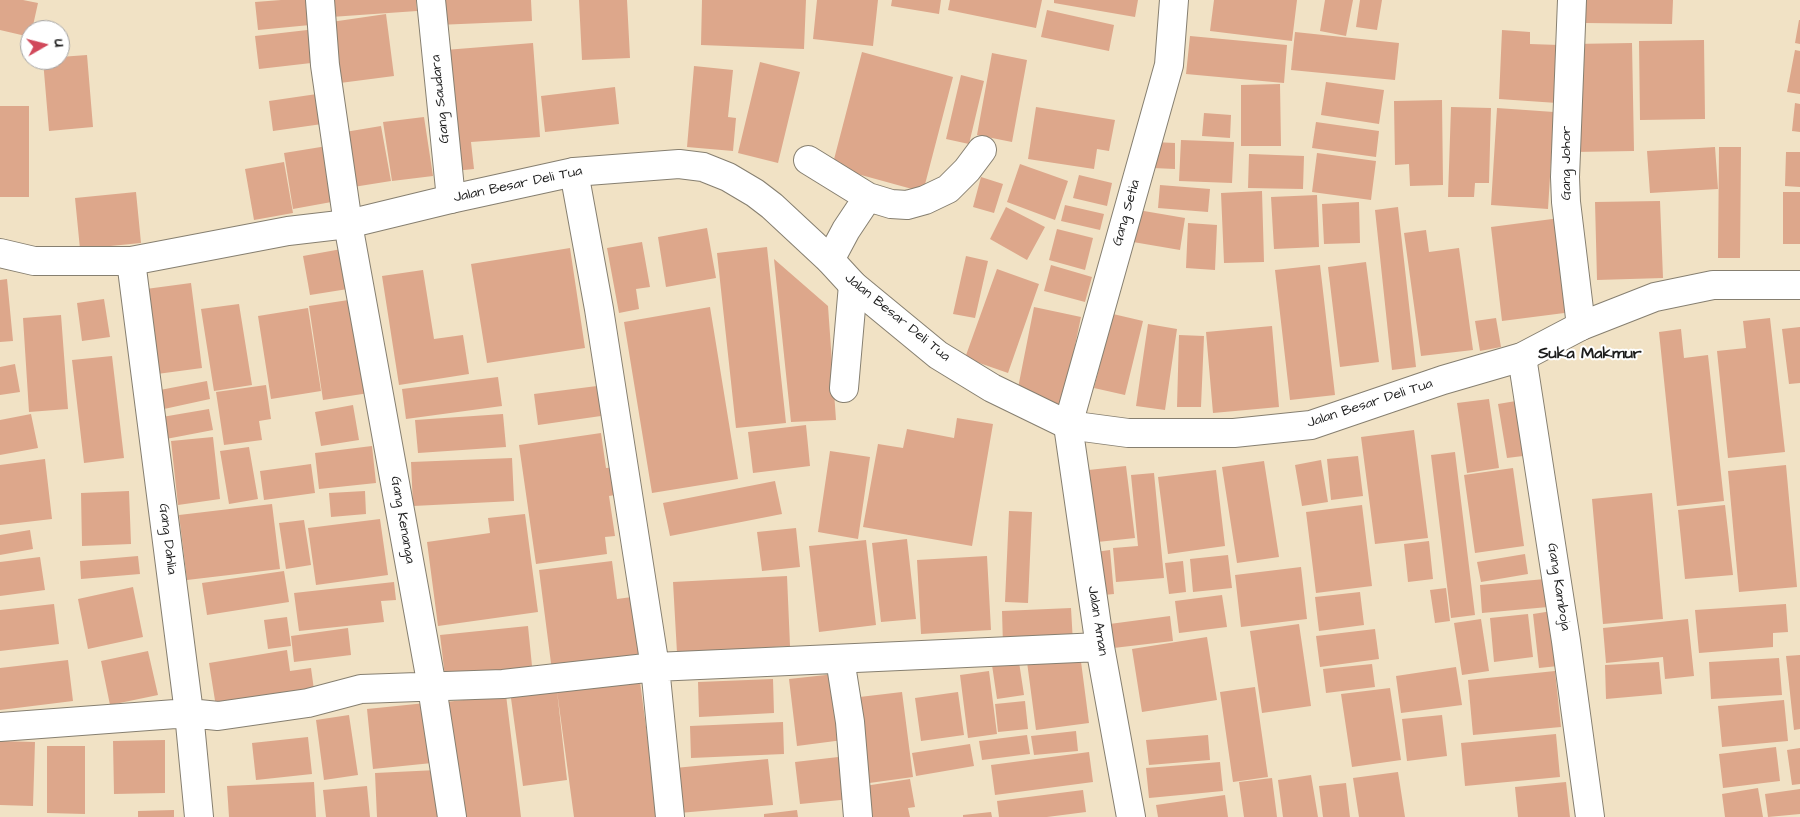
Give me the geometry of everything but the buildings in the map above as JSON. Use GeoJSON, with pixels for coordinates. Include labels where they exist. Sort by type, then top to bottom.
{"type":"FeatureCollection","features":[{"type":"Feature","properties":{"kind":"street","name":"Gang Kenanga"},"geometry":{"type":"LineString","coordinates":[[320,0],[324,65],[348,224],[432,687],[452,817]]}},
{"type":"Feature","properties":{"kind":"street","name":"Gang Saudara"},"geometry":{"type":"LineString","coordinates":[[431,0],[451,199]]}},
{"type":"Feature","properties":{"kind":"street","name":"Gang Setia"},"geometry":{"type":"LineString","coordinates":[[1068,424],[1169,65],[1174,0]]}},
{"type":"Feature","properties":{"kind":"street","name":"Gang Johor"},"geometry":{"type":"LineString","coordinates":[[1572,0],[1564,178],[1582,326]]}},
{"type":"Feature","properties":{"kind":"street"},"geometry":{"type":"LineString","coordinates":[[808,160],[868,197],[891,204],[908,204],[925,200],[948,189],[982,150]]}},
{"type":"Feature","properties":{"kind":"street","name":"Jalan Besar Deli Tua"},"geometry":{"type":"LineString","coordinates":[[0,253],[34,261],[131,261],[288,231],[348,224],[574,172],[679,164],[703,168],[728,178],[755,193],[772,206],[830,260],[853,285],[938,355],[992,388],[1068,424],[1128,433],[1234,433],[1311,425],[1443,380],[1522,357],[1582,326],[1655,297],[1713,285],[1800,285]]}},
{"type":"Feature","properties":{"kind":"street"},"geometry":{"type":"LineString","coordinates":[[574,172],[599,309],[655,667],[670,817]]}},
{"type":"Feature","properties":{"kind":"street"},"geometry":{"type":"LineString","coordinates":[[830,260],[846,230],[868,197]]}},
{"type":"Feature","properties":{"kind":"street","name":"Gang Dahlia"},"geometry":{"type":"LineString","coordinates":[[131,261],[189,714],[199,817]]}},
{"type":"Feature","properties":{"kind":"street"},"geometry":{"type":"LineString","coordinates":[[844,388],[853,285]]}},
{"type":"Feature","properties":{"kind":"street","name":"Gang Kamboja"},"geometry":{"type":"LineString","coordinates":[[1522,357],[1566,642],[1590,817]]}},
{"type":"Feature","properties":{"kind":"street","name":"Jalan Aman"},"geometry":{"type":"LineString","coordinates":[[1068,424],[1100,647],[1131,817]]}},
{"type":"Feature","properties":{"kind":"street"},"geometry":{"type":"LineString","coordinates":[[0,727],[189,714],[218,716],[308,703],[361,689],[503,684],[655,667],[1100,647]]}},
{"type":"Feature","properties":{"kind":"street"},"geometry":{"type":"LineString","coordinates":[[840,658],[850,722],[858,817]]}},
{"type":"Feature","properties":{"kind":"district","name":"Suka Makmur"},"geometry":{"type":"Point","coordinates":[1590,355]}}]}
